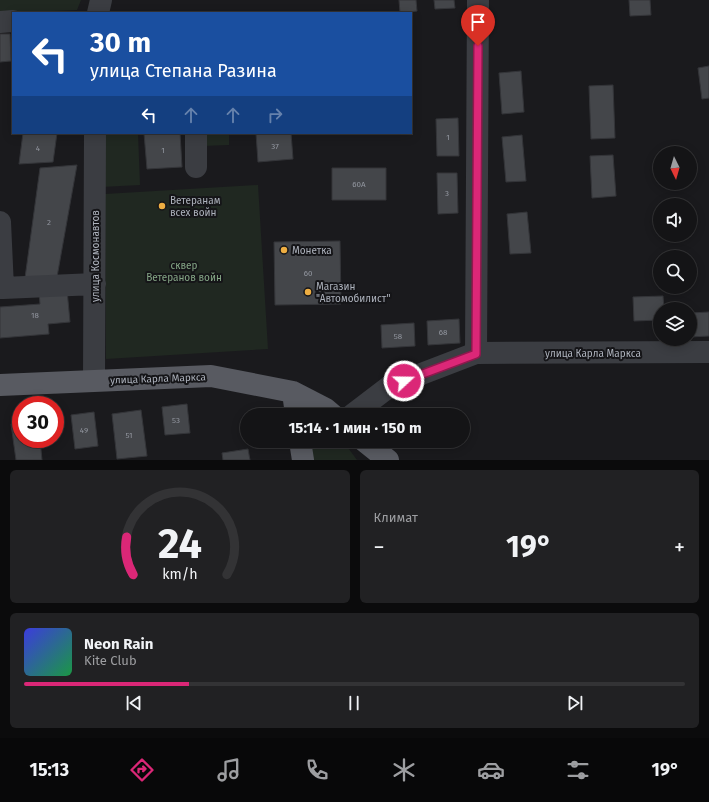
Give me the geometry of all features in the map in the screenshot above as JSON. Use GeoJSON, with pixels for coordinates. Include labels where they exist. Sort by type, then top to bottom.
{"type":"FeatureCollection","features":[{"type":"Feature","properties":{"kind":"main road","name":"улица Карла Маркса"},"geometry":{"type":"LineString","coordinates":[[0,385],[211,376],[293,392],[324,408]]}},
{"type":"Feature","properties":{"kind":"main road"},"geometry":{"type":"LineString","coordinates":[[293,392],[295,408]]}},
{"type":"Feature","properties":{"kind":"main road"},"geometry":{"type":"LineString","coordinates":[[301,448],[303,460]]}},
{"type":"Feature","properties":{"kind":"main road"},"geometry":{"type":"LineString","coordinates":[[367,448],[371,460]]}},
{"type":"Feature","properties":{"kind":"main road"},"geometry":{"type":"LineString","coordinates":[[373,448],[388,460]]}},
{"type":"Feature","properties":{"kind":"street"},"geometry":{"type":"LineString","coordinates":[[98,12],[101,0]]}},
{"type":"Feature","properties":{"kind":"street"},"geometry":{"type":"LineString","coordinates":[[476,354],[478,0]]}},
{"type":"Feature","properties":{"kind":"street"},"geometry":{"type":"LineString","coordinates":[[0,22],[12,21]]}},
{"type":"Feature","properties":{"kind":"street","name":"улица Космонавтов"},"geometry":{"type":"LineString","coordinates":[[94,380],[95,134]]}},
{"type":"Feature","properties":{"kind":"street"},"geometry":{"type":"LineString","coordinates":[[196,134],[196,167]]}},
{"type":"Feature","properties":{"kind":"street"},"geometry":{"type":"LineString","coordinates":[[0,222],[2,288],[95,284]]}},
{"type":"Feature","properties":{"kind":"street","name":"улица Карла Маркса"},"geometry":{"type":"LineString","coordinates":[[361,408],[390,386],[476,354],[709,352]]}},
{"type":"Feature","properties":{"kind":"green space"},"geometry":{"type":"Polygon","coordinates":[[[0,0],[81,0],[77,10],[0,13],[0,0]]]}},
{"type":"Feature","properties":{"kind":"green space"},"geometry":{"type":"Polygon","coordinates":[[[100,134],[138,134],[140,185],[101,187],[100,134]]]}},
{"type":"Feature","properties":{"kind":"green space"},"geometry":{"type":"Polygon","coordinates":[[[203,134],[229,134],[229,145],[203,146],[203,134]]]}},
{"type":"Feature","properties":{"kind":"green space","name":"сквер Ветеранов войн"},"geometry":{"type":"Polygon","coordinates":[[[258,185],[268,349],[106,359],[105,194],[258,185]]]}},
{"type":"Feature","properties":{"kind":"green space"},"geometry":{"type":"Polygon","coordinates":[[[305,448],[348,448],[357,460],[307,460],[305,448]]]}},
{"type":"Feature","properties":{"kind":"building"},"geometry":{"type":"Polygon","coordinates":[[[399,0],[416,0],[417,11],[400,12],[399,0]]]}},
{"type":"Feature","properties":{"kind":"building"},"geometry":{"type":"Polygon","coordinates":[[[434,0],[454,0],[455,8],[435,9],[434,0]]]}},
{"type":"Feature","properties":{"kind":"building"},"geometry":{"type":"Polygon","coordinates":[[[629,0],[650,0],[651,15],[630,16],[629,0]]]}},
{"type":"Feature","properties":{"kind":"building"},"geometry":{"type":"Polygon","coordinates":[[[0,34],[10,34],[11,61],[0,62],[0,34]]]}},
{"type":"Feature","properties":{"kind":"building"},"geometry":{"type":"Polygon","coordinates":[[[709,66],[709,98],[702,99],[698,68],[709,66]]]}},
{"type":"Feature","properties":{"kind":"building"},"geometry":{"type":"Polygon","coordinates":[[[521,71],[524,112],[502,114],[499,73],[521,71]]]}},
{"type":"Feature","properties":{"kind":"building"},"geometry":{"type":"Polygon","coordinates":[[[613,85],[615,138],[591,139],[589,86],[613,85]]]}},
{"type":"Feature","properties":{"kind":"building"},"geometry":{"type":"Polygon","coordinates":[[[458,118],[459,156],[437,156],[436,119],[458,118]]]}},
{"type":"Feature","properties":{"kind":"building"},"geometry":{"type":"Polygon","coordinates":[[[23,134],[57,134],[53,162],[19,164],[23,134]]]}},
{"type":"Feature","properties":{"kind":"building"},"geometry":{"type":"Polygon","coordinates":[[[144,134],[180,134],[182,167],[147,169],[144,134]]]}},
{"type":"Feature","properties":{"kind":"building"},"geometry":{"type":"Polygon","coordinates":[[[256,134],[291,134],[293,159],[258,162],[256,134]]]}},
{"type":"Feature","properties":{"kind":"building"},"geometry":{"type":"Polygon","coordinates":[[[522,135],[526,181],[506,182],[502,137],[522,135]]]}},
{"type":"Feature","properties":{"kind":"building"},"geometry":{"type":"Polygon","coordinates":[[[613,155],[616,196],[592,198],[590,156],[613,155]]]}},
{"type":"Feature","properties":{"kind":"building"},"geometry":{"type":"Polygon","coordinates":[[[77,165],[57,277],[25,278],[40,168],[77,165]]]}},
{"type":"Feature","properties":{"kind":"building"},"geometry":{"type":"Polygon","coordinates":[[[332,168],[386,168],[386,200],[332,200],[332,168]]]}},
{"type":"Feature","properties":{"kind":"building"},"geometry":{"type":"Polygon","coordinates":[[[437,173],[457,173],[458,213],[438,214],[437,173]]]}},
{"type":"Feature","properties":{"kind":"building"},"geometry":{"type":"Polygon","coordinates":[[[527,212],[531,253],[510,254],[507,214],[527,212]]]}},
{"type":"Feature","properties":{"kind":"building"},"geometry":{"type":"Polygon","coordinates":[[[340,241],[341,304],[275,305],[274,242],[340,241]]]}},
{"type":"Feature","properties":{"kind":"building"},"geometry":{"type":"Polygon","coordinates":[[[67,290],[70,322],[48,324],[49,334],[0,338],[0,307],[40,304],[39,292],[67,290]]]}},
{"type":"Feature","properties":{"kind":"building"},"geometry":{"type":"Polygon","coordinates":[[[663,296],[663,302],[653,302],[653,320],[634,321],[633,297],[663,296]]]}},
{"type":"Feature","properties":{"kind":"building"},"geometry":{"type":"Polygon","coordinates":[[[709,312],[709,336],[697,337],[697,313],[709,312]]]}},
{"type":"Feature","properties":{"kind":"building"},"geometry":{"type":"Polygon","coordinates":[[[459,319],[460,343],[428,345],[427,321],[459,319]]]}},
{"type":"Feature","properties":{"kind":"building"},"geometry":{"type":"Polygon","coordinates":[[[414,323],[415,346],[382,348],[381,325],[414,323]]]}},
{"type":"Feature","properties":{"kind":"building"},"geometry":{"type":"Polygon","coordinates":[[[187,404],[190,433],[165,435],[162,407],[187,404]]]}},
{"type":"Feature","properties":{"kind":"building"},"geometry":{"type":"Polygon","coordinates":[[[141,410],[147,456],[117,459],[112,414],[141,410]]]}},
{"type":"Feature","properties":{"kind":"building"},"geometry":{"type":"Polygon","coordinates":[[[94,412],[98,446],[75,449],[71,415],[94,412]]]}},
{"type":"Feature","properties":{"kind":"building"},"geometry":{"type":"Polygon","coordinates":[[[14,448],[41,448],[42,460],[16,460],[14,448]]]}},
{"type":"Feature","properties":{"kind":"building"},"geometry":{"type":"Polygon","coordinates":[[[248,449],[250,460],[223,460],[222,453],[248,449]]]}},
{"type":"Feature","properties":{"kind":"place","name":"Ветеранам всех войн"},"geometry":{"type":"Point","coordinates":[162,206]}},
{"type":"Feature","properties":{"kind":"place","name":"Монетка"},"geometry":{"type":"Point","coordinates":[284,250]}},
{"type":"Feature","properties":{"kind":"place","name":"Магазин \"Автомобилист\""},"geometry":{"type":"Point","coordinates":[308,292]}},
{"type":"Feature","properties":{"kind":"route"},"geometry":{"type":"LineString","coordinates":[[404,381],[476,354],[478,46]]}}]}
